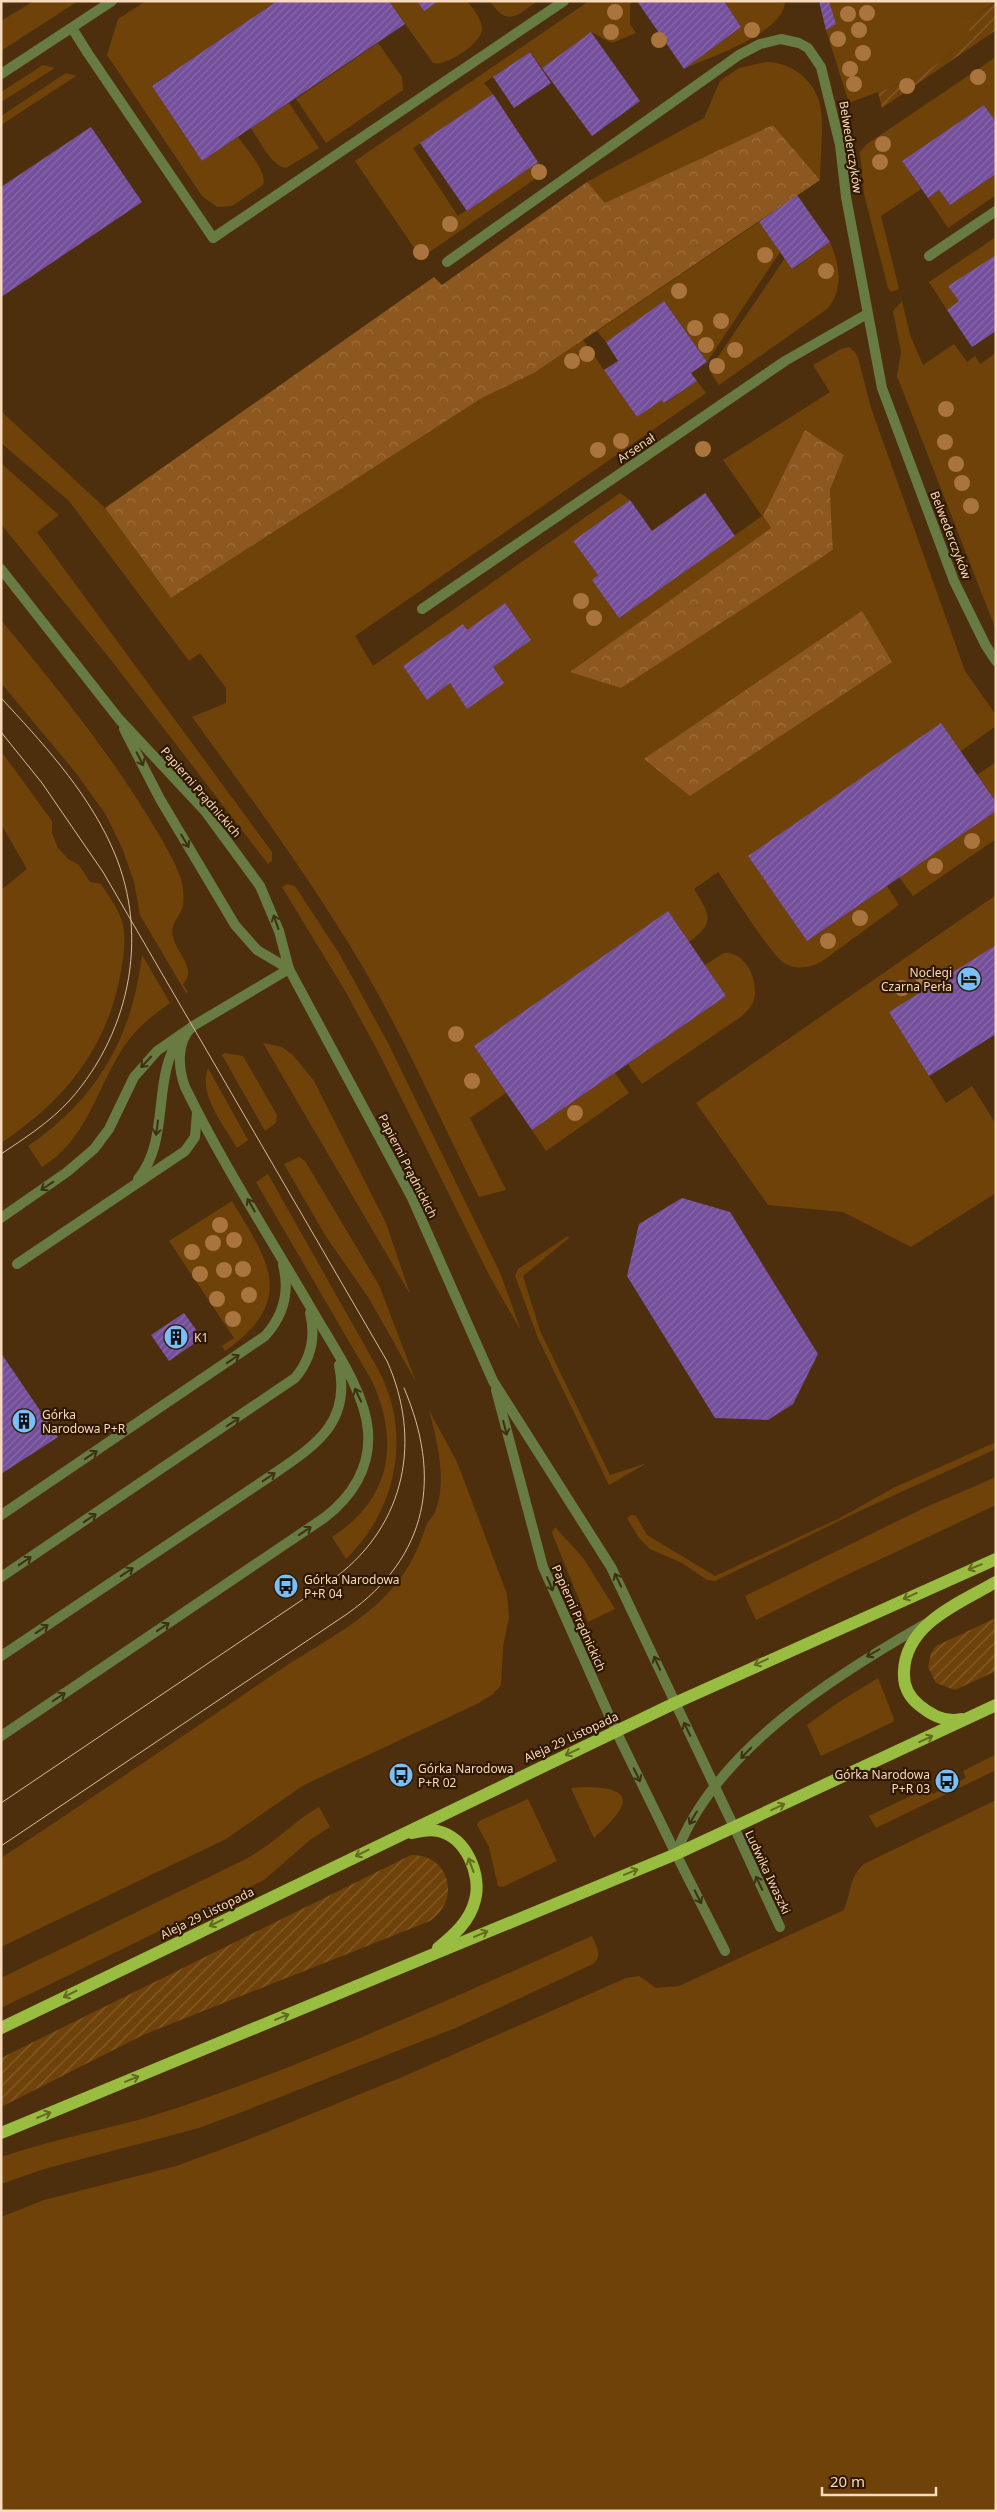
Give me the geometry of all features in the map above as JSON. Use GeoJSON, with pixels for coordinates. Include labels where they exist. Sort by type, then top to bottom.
{"type":"FeatureCollection","features":[{"type":"Feature","properties":{"kind":"main road","name":"Aleja 29 Listopada"},"geometry":{"type":"LineString","coordinates":[[1,2028],[675,1703],[996,1559]]}},
{"type":"Feature","properties":{"kind":"main road"},"geometry":{"type":"LineString","coordinates":[[973,1716],[947,1720],[938,1717],[919,1705],[911,1698],[906,1688],[904,1668],[908,1651],[917,1634],[931,1621],[996,1582]]}},
{"type":"Feature","properties":{"kind":"main road"},"geometry":{"type":"LineString","coordinates":[[1,2133],[676,1854],[996,1705]]}},
{"type":"Feature","properties":{"kind":"main road"},"geometry":{"type":"LineString","coordinates":[[390,1839],[426,1831],[438,1831],[459,1843],[470,1858],[474,1870],[477,1892],[468,1918],[448,1940],[421,1959]]}},
{"type":"Feature","properties":{"kind":"street"},"geometry":{"type":"LineString","coordinates":[[1,74],[112,1]]}},
{"type":"Feature","properties":{"kind":"street"},"geometry":{"type":"LineString","coordinates":[[72,28],[213,238],[564,1]]}},
{"type":"Feature","properties":{"kind":"street","name":"Belwederczyków"},"geometry":{"type":"LineString","coordinates":[[447,262],[726,63],[760,44],[781,40],[800,43],[808,48],[816,57],[826,78],[840,146],[846,197],[882,388],[954,581],[986,646],[996,661]]}},
{"type":"Feature","properties":{"kind":"street"},"geometry":{"type":"LineString","coordinates":[[929,256],[996,211]]}},
{"type":"Feature","properties":{"kind":"street","name":"Arsenał"},"geometry":{"type":"LineString","coordinates":[[422,609],[785,361],[868,314]]}},
{"type":"Feature","properties":{"kind":"street","name":"Papierni Prądnickich"},"geometry":{"type":"LineString","coordinates":[[1,569],[119,719],[205,811],[260,886],[279,931],[289,969],[412,1198],[493,1380],[611,1567],[734,1827]]}},
{"type":"Feature","properties":{"kind":"street","name":"Papierni Prądnickich"},"geometry":{"type":"LineString","coordinates":[[119,719],[160,799],[235,925],[257,950],[289,969]]}},
{"type":"Feature","properties":{"kind":"street"},"geometry":{"type":"LineString","coordinates":[[1,1218],[67,1172],[94,1149],[108,1129],[140,1068],[157,1051],[189,1029],[289,969]]}},
{"type":"Feature","properties":{"kind":"street"},"geometry":{"type":"LineString","coordinates":[[1,1736],[324,1518],[350,1495],[365,1464],[368,1428],[361,1400],[332,1345],[195,1108],[181,1076],[180,1060],[185,1036],[189,1029]]}},
{"type":"Feature","properties":{"kind":"street"},"geometry":{"type":"LineString","coordinates":[[120,1195],[137,1181],[150,1158],[155,1142],[167,1067],[175,1045],[189,1029]]}},
{"type":"Feature","properties":{"kind":"street"},"geometry":{"type":"LineString","coordinates":[[17,1264],[190,1146],[198,1126],[195,1108]]}},
{"type":"Feature","properties":{"kind":"street"},"geometry":{"type":"LineString","coordinates":[[1,1515],[265,1336],[278,1321],[284,1300],[285,1271],[276,1247]]}},
{"type":"Feature","properties":{"kind":"street"},"geometry":{"type":"LineString","coordinates":[[1,1577],[295,1378],[304,1366],[313,1334],[309,1311],[299,1287]]}},
{"type":"Feature","properties":{"kind":"street"},"geometry":{"type":"LineString","coordinates":[[1,1656],[316,1443],[330,1427],[341,1398],[340,1372],[332,1345]]}},
{"type":"Feature","properties":{"kind":"street","name":"Papierni Prądnickich"},"geometry":{"type":"LineString","coordinates":[[493,1380],[543,1567],[616,1731],[676,1854]]}},
{"type":"Feature","properties":{"kind":"street"},"geometry":{"type":"LineString","coordinates":[[725,1951],[676,1854],[691,1819],[715,1786],[779,1722],[823,1686],[868,1656],[931,1621]]}},
{"type":"Feature","properties":{"kind":"street","name":"Ludwika Iwaszki"},"geometry":{"type":"LineString","coordinates":[[734,1827],[780,1927]]}},
{"type":"Feature","properties":{"kind":"shaded area"},"geometry":{"type":"Polygon","coordinates":[[[34,1],[78,1],[1,51],[1,21],[34,1]]]}},
{"type":"Feature","properties":{"kind":"shaded area"},"geometry":{"type":"Polygon","coordinates":[[[146,1],[277,1],[152,86],[202,161],[238,137],[259,167],[264,180],[263,185],[232,206],[217,207],[202,196],[107,55],[118,19],[146,1]]]}},
{"type":"Feature","properties":{"kind":"shaded area"},"geometry":{"type":"Polygon","coordinates":[[[389,1],[417,1],[424,11],[439,1],[467,1],[481,22],[482,29],[480,35],[470,47],[454,58],[433,63],[389,1]]]}},
{"type":"Feature","properties":{"kind":"shaded area"},"geometry":{"type":"Polygon","coordinates":[[[490,1],[538,1],[518,14],[507,17],[496,9],[490,1]]]}},
{"type":"Feature","properties":{"kind":"shaded area"},"geometry":{"type":"Polygon","coordinates":[[[589,1],[634,1],[630,4],[630,24],[636,33],[612,43],[591,32],[542,68],[530,52],[484,83],[493,94],[413,148],[458,216],[538,162],[545,172],[421,258],[355,161],[589,1]]]}},
{"type":"Feature","properties":{"kind":"shaded area"},"geometry":{"type":"Polygon","coordinates":[[[724,1],[785,1],[782,13],[760,33],[727,51],[684,69],[741,27],[724,1]]]}},
{"type":"Feature","properties":{"kind":"shaded area"},"geometry":{"type":"Polygon","coordinates":[[[829,1],[996,1],[965,24],[974,38],[919,76],[849,103],[826,30],[835,24],[829,1]]]}},
{"type":"Feature","properties":{"kind":"shaded area"},"geometry":{"type":"Polygon","coordinates":[[[996,2],[996,30],[882,108],[878,92],[919,76],[974,38],[964,24],[996,2]]]}},
{"type":"Feature","properties":{"kind":"shaded area"},"geometry":{"type":"Polygon","coordinates":[[[378,43],[402,77],[403,90],[326,143],[296,99],[378,43]]]}},
{"type":"Feature","properties":{"kind":"shaded area"},"geometry":{"type":"Polygon","coordinates":[[[996,57],[996,122],[984,105],[902,161],[921,189],[881,216],[899,289],[891,292],[888,288],[864,194],[860,152],[867,144],[996,57]]]}},
{"type":"Feature","properties":{"kind":"shaded area"},"geometry":{"type":"Polygon","coordinates":[[[766,62],[791,68],[811,85],[816,93],[822,118],[820,180],[773,125],[604,204],[587,182],[704,118],[720,81],[739,68],[766,62]]]}},
{"type":"Feature","properties":{"kind":"shaded area"},"geometry":{"type":"Polygon","coordinates":[[[43,65],[55,68],[1,102],[1,92],[43,65]]]}},
{"type":"Feature","properties":{"kind":"shaded area"},"geometry":{"type":"Polygon","coordinates":[[[66,73],[76,76],[1,125],[1,116],[66,73]]]}},
{"type":"Feature","properties":{"kind":"shaded area"},"geometry":{"type":"Polygon","coordinates":[[[289,103],[319,148],[286,168],[275,163],[251,128],[289,103]]]}},
{"type":"Feature","properties":{"kind":"shaded area"},"geometry":{"type":"Polygon","coordinates":[[[996,174],[996,195],[948,228],[928,198],[939,190],[950,205],[996,174]]]}},
{"type":"Feature","properties":{"kind":"shaded area"},"geometry":{"type":"Polygon","coordinates":[[[759,222],[780,252],[707,362],[664,301],[606,342],[597,331],[759,222]]]}},
{"type":"Feature","properties":{"kind":"shaded area"},"geometry":{"type":"Polygon","coordinates":[[[996,237],[996,255],[949,286],[959,301],[947,310],[929,282],[996,237]]]}},
{"type":"Feature","properties":{"kind":"shaded area"},"geometry":{"type":"Polygon","coordinates":[[[830,242],[839,277],[836,294],[827,309],[719,385],[709,370],[785,258],[793,269],[830,242]]]}},
{"type":"Feature","properties":{"kind":"shaded area"},"geometry":{"type":"Polygon","coordinates":[[[902,301],[910,335],[923,365],[954,344],[967,362],[975,356],[980,364],[996,353],[996,630],[897,376],[901,352],[893,311],[902,301]]]}},
{"type":"Feature","properties":{"kind":"shaded area"},"geometry":{"type":"Polygon","coordinates":[[[583,340],[637,417],[662,400],[665,403],[697,381],[706,393],[355,636],[373,666],[620,493],[630,500],[573,541],[598,575],[593,580],[619,618],[762,516],[723,460],[830,392],[813,365],[841,349],[849,347],[858,358],[871,408],[965,671],[996,715],[996,726],[961,751],[749,857],[807,941],[887,886],[899,905],[821,962],[812,966],[802,967],[793,967],[784,963],[760,935],[718,872],[694,889],[704,905],[708,918],[703,929],[689,942],[667,912],[474,1046],[506,1093],[470,1118],[506,1190],[479,1197],[407,1050],[377,992],[342,932],[301,869],[192,717],[226,703],[226,688],[200,653],[189,661],[69,501],[1,443],[1,411],[105,508],[171,598],[482,398],[534,373],[583,340]],[[806,431],[763,516],[771,528],[571,672],[833,551],[830,490],[844,455],[806,431]]]}},
{"type":"Feature","properties":{"kind":"shaded area"},"geometry":{"type":"Polygon","coordinates":[[[1,463],[59,515],[37,532],[272,852],[272,861],[268,864],[111,660],[1,524],[1,463]]]}},
{"type":"Feature","properties":{"kind":"shaded area"},"geometry":{"type":"Polygon","coordinates":[[[1,620],[96,739],[131,789],[174,862],[181,879],[184,898],[182,909],[173,925],[172,932],[175,943],[187,967],[187,978],[183,984],[188,992],[186,993],[140,915],[134,882],[123,850],[106,815],[76,773],[1,683],[1,620]]]}},
{"type":"Feature","properties":{"kind":"shaded area"},"geometry":{"type":"Polygon","coordinates":[[[1,751],[52,821],[52,833],[58,848],[68,859],[79,865],[90,882],[101,884],[110,897],[122,921],[124,943],[123,959],[112,1007],[103,1031],[91,1053],[77,1074],[43,1111],[1,1143],[1,890],[27,869],[1,824],[1,751]]]}},
{"type":"Feature","properties":{"kind":"shaded area"},"geometry":{"type":"Polygon","coordinates":[[[996,762],[996,802],[977,775],[996,762]]]}},
{"type":"Feature","properties":{"kind":"shaded area"},"geometry":{"type":"Polygon","coordinates":[[[996,811],[996,839],[913,896],[899,877],[996,811]]]}},
{"type":"Feature","properties":{"kind":"shaded area"},"geometry":{"type":"Polygon","coordinates":[[[287,884],[295,886],[340,955],[389,1045],[501,1275],[521,1331],[490,1277],[382,1059],[347,994],[282,887],[287,884]]]}},
{"type":"Feature","properties":{"kind":"shaded area"},"geometry":{"type":"Polygon","coordinates":[[[996,895],[996,945],[889,1012],[946,1103],[972,1086],[996,1124],[996,1193],[911,1247],[843,1212],[768,1205],[696,1103],[996,895]]]}},
{"type":"Feature","properties":{"kind":"shaded area"},"geometry":{"type":"Polygon","coordinates":[[[724,953],[739,957],[753,976],[755,992],[752,1004],[742,1016],[642,1084],[628,1064],[726,996],[705,965],[724,953]]]}},
{"type":"Feature","properties":{"kind":"shaded area"},"geometry":{"type":"Polygon","coordinates":[[[142,955],[170,1003],[149,1019],[131,1037],[112,1067],[79,1130],[57,1156],[42,1167],[28,1146],[74,1108],[92,1087],[107,1064],[120,1040],[130,1013],[142,955]]]}},
{"type":"Feature","properties":{"kind":"shaded area"},"geometry":{"type":"Polygon","coordinates":[[[263,1043],[282,1047],[293,1055],[314,1081],[386,1223],[410,1294],[263,1043]]]}},
{"type":"Feature","properties":{"kind":"shaded area"},"geometry":{"type":"Polygon","coordinates":[[[225,1053],[243,1056],[277,1115],[276,1123],[265,1131],[222,1055],[225,1053]]]}},
{"type":"Feature","properties":{"kind":"shaded area"},"geometry":{"type":"Polygon","coordinates":[[[208,1068],[248,1140],[237,1148],[219,1120],[209,1099],[206,1089],[208,1068]]]}},
{"type":"Feature","properties":{"kind":"shaded area"},"geometry":{"type":"Polygon","coordinates":[[[615,1073],[629,1093],[546,1151],[532,1130],[615,1073]]]}},
{"type":"Feature","properties":{"kind":"shaded area"},"geometry":{"type":"Polygon","coordinates":[[[299,1157],[305,1161],[379,1285],[416,1382],[370,1300],[325,1235],[284,1164],[299,1157]]]}},
{"type":"Feature","properties":{"kind":"shaded area"},"geometry":{"type":"Polygon","coordinates":[[[268,1174],[379,1371],[389,1395],[395,1420],[397,1445],[394,1470],[388,1494],[377,1518],[346,1559],[332,1537],[352,1522],[367,1505],[378,1487],[385,1468],[386,1426],[381,1404],[372,1381],[256,1182],[268,1174]]]}},
{"type":"Feature","properties":{"kind":"shaded area"},"geometry":{"type":"Polygon","coordinates":[[[232,1201],[257,1243],[265,1262],[269,1280],[269,1297],[262,1315],[247,1332],[225,1351],[222,1346],[234,1338],[169,1241],[232,1201]]]}},
{"type":"Feature","properties":{"kind":"shaded area"},"geometry":{"type":"Polygon","coordinates":[[[568,1236],[569,1238],[523,1276],[540,1331],[610,1475],[647,1463],[609,1485],[538,1338],[515,1276],[518,1269],[568,1236]]]}},
{"type":"Feature","properties":{"kind":"shaded area"},"geometry":{"type":"Polygon","coordinates":[[[429,1410],[457,1462],[507,1594],[509,1617],[503,1647],[501,1685],[493,1694],[479,1703],[304,1785],[226,1839],[1,1947],[1,1858],[277,1672],[344,1630],[389,1592],[402,1576],[416,1552],[427,1524],[435,1512],[441,1486],[440,1460],[429,1410]]]}},
{"type":"Feature","properties":{"kind":"shaded area"},"geometry":{"type":"Polygon","coordinates":[[[996,1442],[996,1449],[866,1508],[715,1581],[707,1580],[682,1563],[650,1549],[639,1538],[627,1518],[631,1515],[636,1516],[647,1535],[715,1576],[840,1518],[893,1488],[996,1442]]]}},
{"type":"Feature","properties":{"kind":"shaded area"},"geometry":{"type":"Polygon","coordinates":[[[996,1477],[996,1505],[836,1580],[756,1620],[745,1596],[924,1508],[996,1477]]]}},
{"type":"Feature","properties":{"kind":"shaded area"},"geometry":{"type":"Polygon","coordinates":[[[555,1527],[584,1559],[615,1609],[588,1622],[552,1533],[555,1527]]]}},
{"type":"Feature","properties":{"kind":"shaded area"},"geometry":{"type":"Polygon","coordinates":[[[996,1618],[996,1671],[955,1690],[936,1683],[928,1667],[931,1653],[936,1646],[996,1618]]]}},
{"type":"Feature","properties":{"kind":"shaded area"},"geometry":{"type":"Polygon","coordinates":[[[878,1678],[894,1719],[893,1722],[821,1756],[807,1725],[839,1702],[878,1678]]]}},
{"type":"Feature","properties":{"kind":"shaded area"},"geometry":{"type":"Polygon","coordinates":[[[995,1755],[996,1770],[876,1828],[869,1816],[929,1787],[933,1794],[966,1778],[963,1771],[995,1755]]]}},
{"type":"Feature","properties":{"kind":"shaded area"},"geometry":{"type":"Polygon","coordinates":[[[571,1788],[604,1788],[616,1792],[622,1797],[623,1803],[613,1819],[594,1838],[571,1788]]]}},
{"type":"Feature","properties":{"kind":"shaded area"},"geometry":{"type":"Polygon","coordinates":[[[528,1799],[557,1861],[503,1887],[498,1886],[489,1847],[477,1825],[479,1821],[528,1799]]]}},
{"type":"Feature","properties":{"kind":"shaded area"},"geometry":{"type":"Polygon","coordinates":[[[996,1800],[996,2511],[1,2511],[1,2217],[44,2200],[176,2166],[247,2140],[407,2075],[626,1978],[639,1976],[656,1988],[679,1986],[844,1910],[853,1880],[864,1864],[996,1800]]]}},
{"type":"Feature","properties":{"kind":"shaded area"},"geometry":{"type":"Polygon","coordinates":[[[319,1807],[330,1827],[310,1840],[264,1880],[1,2008],[1,1978],[246,1859],[319,1807]]]}},
{"type":"Feature","properties":{"kind":"shaded area"},"geometry":{"type":"Polygon","coordinates":[[[411,1855],[424,1857],[434,1862],[447,1879],[446,1901],[440,1912],[430,1921],[143,2035],[1,2107],[1,2058],[411,1855]]]}},
{"type":"Feature","properties":{"kind":"shaded area"},"geometry":{"type":"Polygon","coordinates":[[[592,1936],[598,1954],[598,1958],[593,1964],[458,2027],[199,2128],[44,2169],[1,2184],[1,2157],[46,2143],[161,2113],[287,2068],[440,2004],[592,1936]]]}},
{"type":"Feature","properties":{"kind":"green space"},"geometry":{"type":"Polygon","coordinates":[[[773,125],[820,180],[534,373],[482,398],[171,598],[105,508],[434,277],[442,285],[587,182],[605,203],[773,125]]]}},
{"type":"Feature","properties":{"kind":"green space"},"geometry":{"type":"Polygon","coordinates":[[[805,430],[844,455],[830,490],[833,550],[621,688],[570,672],[771,528],[763,516],[805,430]]]}},
{"type":"Feature","properties":{"kind":"green space"},"geometry":{"type":"Polygon","coordinates":[[[862,611],[892,662],[690,796],[644,759],[862,611]]]}},
{"type":"Feature","properties":{"kind":"building"},"geometry":{"type":"Polygon","coordinates":[[[277,1],[389,1],[405,24],[202,161],[152,86],[277,1]]]}},
{"type":"Feature","properties":{"kind":"building"},"geometry":{"type":"Polygon","coordinates":[[[417,1],[439,1],[424,11],[417,1]]]}},
{"type":"Feature","properties":{"kind":"building"},"geometry":{"type":"Polygon","coordinates":[[[637,1],[724,1],[741,27],[684,69],[637,1]]]}},
{"type":"Feature","properties":{"kind":"building"},"geometry":{"type":"Polygon","coordinates":[[[819,1],[829,1],[836,24],[826,30],[819,1]]]}},
{"type":"Feature","properties":{"kind":"building"},"geometry":{"type":"Polygon","coordinates":[[[591,32],[640,101],[592,136],[542,68],[591,32]]]}},
{"type":"Feature","properties":{"kind":"building"},"geometry":{"type":"Polygon","coordinates":[[[530,52],[551,83],[514,108],[493,77],[530,52]]]}},
{"type":"Feature","properties":{"kind":"building"},"geometry":{"type":"Polygon","coordinates":[[[493,94],[538,162],[467,211],[420,143],[493,94]]]}},
{"type":"Feature","properties":{"kind":"building"},"geometry":{"type":"Polygon","coordinates":[[[984,105],[996,122],[996,174],[950,205],[939,190],[928,198],[902,161],[984,105]]]}},
{"type":"Feature","properties":{"kind":"building"},"geometry":{"type":"Polygon","coordinates":[[[91,127],[142,202],[1,297],[1,187],[91,127]]]}},
{"type":"Feature","properties":{"kind":"building"},"geometry":{"type":"Polygon","coordinates":[[[797,195],[830,242],[792,269],[759,222],[797,195]]]}},
{"type":"Feature","properties":{"kind":"building"},"geometry":{"type":"Polygon","coordinates":[[[996,255],[996,331],[972,347],[947,310],[959,301],[948,286],[996,255]]]}},
{"type":"Feature","properties":{"kind":"building"},"geometry":{"type":"Polygon","coordinates":[[[664,301],[707,362],[691,373],[697,381],[664,403],[662,400],[637,417],[604,370],[618,361],[606,342],[664,301]]]}},
{"type":"Feature","properties":{"kind":"building"},"geometry":{"type":"Polygon","coordinates":[[[705,493],[735,536],[619,618],[592,580],[598,575],[573,541],[630,500],[652,531],[705,493]]]}},
{"type":"Feature","properties":{"kind":"building"},"geometry":{"type":"Polygon","coordinates":[[[505,603],[531,640],[493,667],[504,683],[467,709],[450,683],[427,700],[403,666],[463,624],[467,630],[505,603]]]}},
{"type":"Feature","properties":{"kind":"building"},"geometry":{"type":"Polygon","coordinates":[[[941,723],[996,802],[996,811],[807,941],[748,856],[941,723]]]}},
{"type":"Feature","properties":{"kind":"building"},"geometry":{"type":"Polygon","coordinates":[[[668,911],[726,996],[532,1130],[474,1046],[668,911]]]}},
{"type":"Feature","properties":{"kind":"building","name":"Noclegi Czarna Perła"},"geometry":{"type":"Polygon","coordinates":[[[996,945],[996,1034],[929,1076],[889,1012],[996,945]]]}},
{"type":"Feature","properties":{"kind":"building"},"geometry":{"type":"Polygon","coordinates":[[[682,1198],[730,1212],[818,1354],[793,1404],[768,1420],[715,1418],[627,1276],[639,1224],[682,1198]]]}},
{"type":"Feature","properties":{"kind":"building","name":"K1"},"geometry":{"type":"Polygon","coordinates":[[[184,1313],[202,1338],[169,1361],[151,1335],[184,1313]]]}},
{"type":"Feature","properties":{"kind":"building","name":"Górka Narodowa P+R"},"geometry":{"type":"Polygon","coordinates":[[[1,1353],[58,1437],[1,1474],[1,1353]]]}},
{"type":"Feature","properties":{"kind":"tram line"},"geometry":{"type":"LineString","coordinates":[[1,698],[61,766],[100,823],[123,876],[130,910],[132,944],[129,978],[121,1011],[108,1042],[91,1072],[70,1100],[54,1115],[1,1154]]}},
{"type":"Feature","properties":{"kind":"tram line"},"geometry":{"type":"LineString","coordinates":[[1,732],[42,783],[103,872],[387,1361],[398,1391],[404,1420],[405,1450],[401,1478],[392,1506],[378,1532],[360,1556],[336,1577],[1,1803]]}},
{"type":"Feature","properties":{"kind":"tram line"},"geometry":{"type":"LineString","coordinates":[[1,1846],[347,1614],[375,1591],[396,1567],[411,1540],[420,1513],[424,1483],[423,1453],[416,1421],[404,1388]]}},
{"type":"Feature","properties":{"kind":"place","name":"Noclegi Czarna Perła"},"geometry":{"type":"Point","coordinates":[969,979]}},
{"type":"Feature","properties":{"kind":"place","name":"K1"},"geometry":{"type":"Point","coordinates":[176,1337]}},
{"type":"Feature","properties":{"kind":"place","name":"Górka Narodowa P+R"},"geometry":{"type":"Point","coordinates":[24,1421]}},
{"type":"Feature","properties":{"kind":"place","name":"Górka Narodowa P+R 04"},"geometry":{"type":"Point","coordinates":[286,1586]}},
{"type":"Feature","properties":{"kind":"place","name":"Górka Narodowa P+R 02"},"geometry":{"type":"Point","coordinates":[401,1775]}},
{"type":"Feature","properties":{"kind":"place","name":"Górka Narodowa P+R 03"},"geometry":{"type":"Point","coordinates":[947,1781]}}]}
